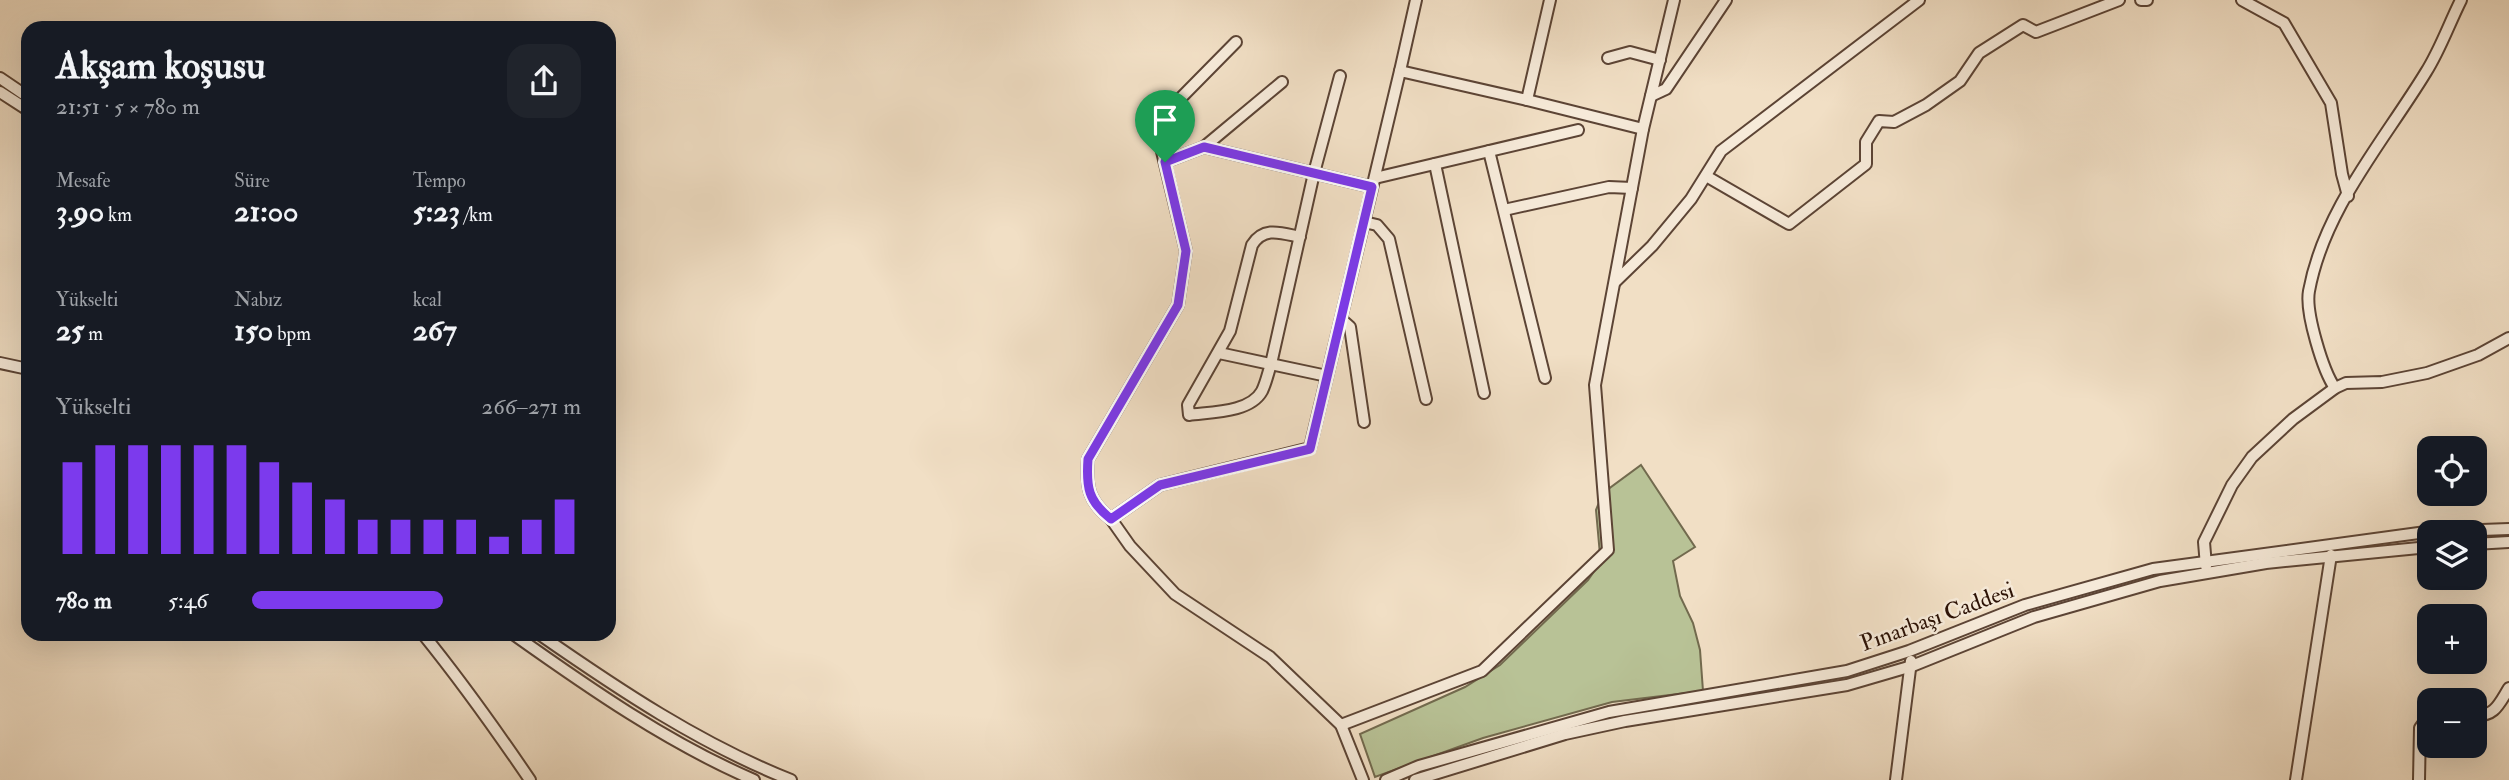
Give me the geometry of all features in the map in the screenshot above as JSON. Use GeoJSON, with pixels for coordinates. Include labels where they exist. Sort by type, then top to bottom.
{"type":"FeatureCollection","features":[{"type":"Feature","properties":{"kind":"street"},"geometry":{"type":"LineString","coordinates":[[1111,519],[1160,485],[1310,449],[1416,0]]}},
{"type":"Feature","properties":{"kind":"street"},"geometry":{"type":"LineString","coordinates":[[1527,100],[1550,0]]}},
{"type":"Feature","properties":{"kind":"street"},"geometry":{"type":"LineString","coordinates":[[1342,725],[1482,671],[1608,550],[1595,385],[1643,129],[1674,0]]}},
{"type":"Feature","properties":{"kind":"street"},"geometry":{"type":"LineString","coordinates":[[1651,96],[1665,89],[1726,0]]}},
{"type":"Feature","properties":{"kind":"street"},"geometry":{"type":"LineString","coordinates":[[1615,282],[1652,246],[1691,199],[1721,151],[1919,0]]}},
{"type":"Feature","properties":{"kind":"street"},"geometry":{"type":"LineString","coordinates":[[1706,176],[1789,224],[1866,164],[1866,142],[1879,121],[1894,122],[1926,105],[1960,81],[1979,53],[2023,25],[2036,32],[2119,0]]}},
{"type":"Feature","properties":{"kind":"street"},"geometry":{"type":"LineString","coordinates":[[2141,0],[2147,0]]}},
{"type":"Feature","properties":{"kind":"street"},"geometry":{"type":"LineString","coordinates":[[2242,0],[2284,23],[2331,103],[2348,196]]}},
{"type":"Feature","properties":{"kind":"street"},"geometry":{"type":"LineString","coordinates":[[2335,388],[2324,370],[2308,293],[2324,244],[2348,196],[2386,131],[2426,72],[2460,0]]}},
{"type":"Feature","properties":{"kind":"street"},"geometry":{"type":"LineString","coordinates":[[1236,42],[1165,114],[1159,139],[1186,251],[1184,279],[1178,305],[1088,459],[1086,480],[1095,506],[1111,519],[1130,546],[1175,594],[1270,657],[1342,725],[1363,780]]}},
{"type":"Feature","properties":{"kind":"street"},"geometry":{"type":"LineString","coordinates":[[1608,58],[1630,52],[1660,60]]}},
{"type":"Feature","properties":{"kind":"street"},"geometry":{"type":"LineString","coordinates":[[1400,71],[1643,129]]}},
{"type":"Feature","properties":{"kind":"street"},"geometry":{"type":"LineString","coordinates":[[1300,237],[1270,231],[1258,236],[1252,245],[1230,331],[1188,405],[1189,415],[1235,408],[1255,400],[1262,392],[1340,76]]}},
{"type":"Feature","properties":{"kind":"street"},"geometry":{"type":"LineString","coordinates":[[0,78],[21,92]]}},
{"type":"Feature","properties":{"kind":"street"},"geometry":{"type":"LineString","coordinates":[[1165,162],[1204,147],[1282,82]]}},
{"type":"Feature","properties":{"kind":"street"},"geometry":{"type":"LineString","coordinates":[[0,92],[21,106]]}},
{"type":"Feature","properties":{"kind":"street"},"geometry":{"type":"LineString","coordinates":[[1204,147],[1314,173],[1373,183],[1435,164],[1578,130]]}},
{"type":"Feature","properties":{"kind":"street"},"geometry":{"type":"LineString","coordinates":[[1489,151],[1545,378]]}},
{"type":"Feature","properties":{"kind":"street"},"geometry":{"type":"LineString","coordinates":[[1435,164],[1484,393]]}},
{"type":"Feature","properties":{"kind":"street"},"geometry":{"type":"LineString","coordinates":[[1504,210],[1609,187],[1632,188]]}},
{"type":"Feature","properties":{"kind":"street"},"geometry":{"type":"LineString","coordinates":[[1364,222],[1377,225],[1389,239],[1426,399]]}},
{"type":"Feature","properties":{"kind":"street"},"geometry":{"type":"LineString","coordinates":[[1341,319],[1350,327],[1364,422]]}},
{"type":"Feature","properties":{"kind":"street"},"geometry":{"type":"LineString","coordinates":[[2206,572],[2204,542],[2239,472],[2270,439],[2335,388],[2357,381],[2382,382],[2427,373],[2479,355],[2509,338]]}},
{"type":"Feature","properties":{"kind":"street"},"geometry":{"type":"LineString","coordinates":[[1219,353],[1327,376]]}},
{"type":"Feature","properties":{"kind":"street"},"geometry":{"type":"LineString","coordinates":[[0,363],[21,368]]}},
{"type":"Feature","properties":{"kind":"street","name":"Pınarbaşı Caddesi"},"geometry":{"type":"LineString","coordinates":[[1386,780],[1419,766],[1609,712],[1847,671],[1909,651],[2025,605],[2153,569],[2426,532],[2509,529]]}},
{"type":"Feature","properties":{"kind":"street"},"geometry":{"type":"LineString","coordinates":[[2487,543],[2509,542]]}},
{"type":"Feature","properties":{"kind":"street"},"geometry":{"type":"LineString","coordinates":[[1415,780],[1577,732],[1625,721],[1847,685],[1912,666],[2034,617],[2160,581],[2331,555],[2417,548]]}},
{"type":"Feature","properties":{"kind":"street"},"geometry":{"type":"LineString","coordinates":[[2296,780],[2331,555]]}},
{"type":"Feature","properties":{"kind":"street"},"geometry":{"type":"LineString","coordinates":[[429,641],[463,684],[530,780]]}},
{"type":"Feature","properties":{"kind":"street"},"geometry":{"type":"LineString","coordinates":[[523,641],[580,681],[669,736],[754,780]]}},
{"type":"Feature","properties":{"kind":"street"},"geometry":{"type":"LineString","coordinates":[[549,641],[636,699],[741,760],[791,780]]}},
{"type":"Feature","properties":{"kind":"street"},"geometry":{"type":"LineString","coordinates":[[1896,780],[1912,666],[1909,651]]}},
{"type":"Feature","properties":{"kind":"street"},"geometry":{"type":"LineString","coordinates":[[2487,715],[2495,711],[2509,688]]}},
{"type":"Feature","properties":{"kind":"street"},"geometry":{"type":"LineString","coordinates":[[2420,758],[2420,780]]}},
{"type":"Feature","properties":{"kind":"green space"},"geometry":{"type":"Polygon","coordinates":[[[1641,465],[1695,547],[1673,561],[1680,596],[1693,623],[1700,650],[1703,691],[1612,702],[1483,738],[1375,777],[1360,734],[1465,687],[1500,665],[1588,580],[1597,567],[1600,555],[1596,510],[1603,493],[1641,465]]]}},
{"type":"Feature","properties":{"kind":"route"},"geometry":{"type":"LineString","coordinates":[[1204,147],[1372,187],[1310,449],[1160,485],[1111,519],[1095,506],[1086,480],[1088,459],[1178,305],[1184,279],[1186,251],[1165,162],[1204,147]]}}]}
